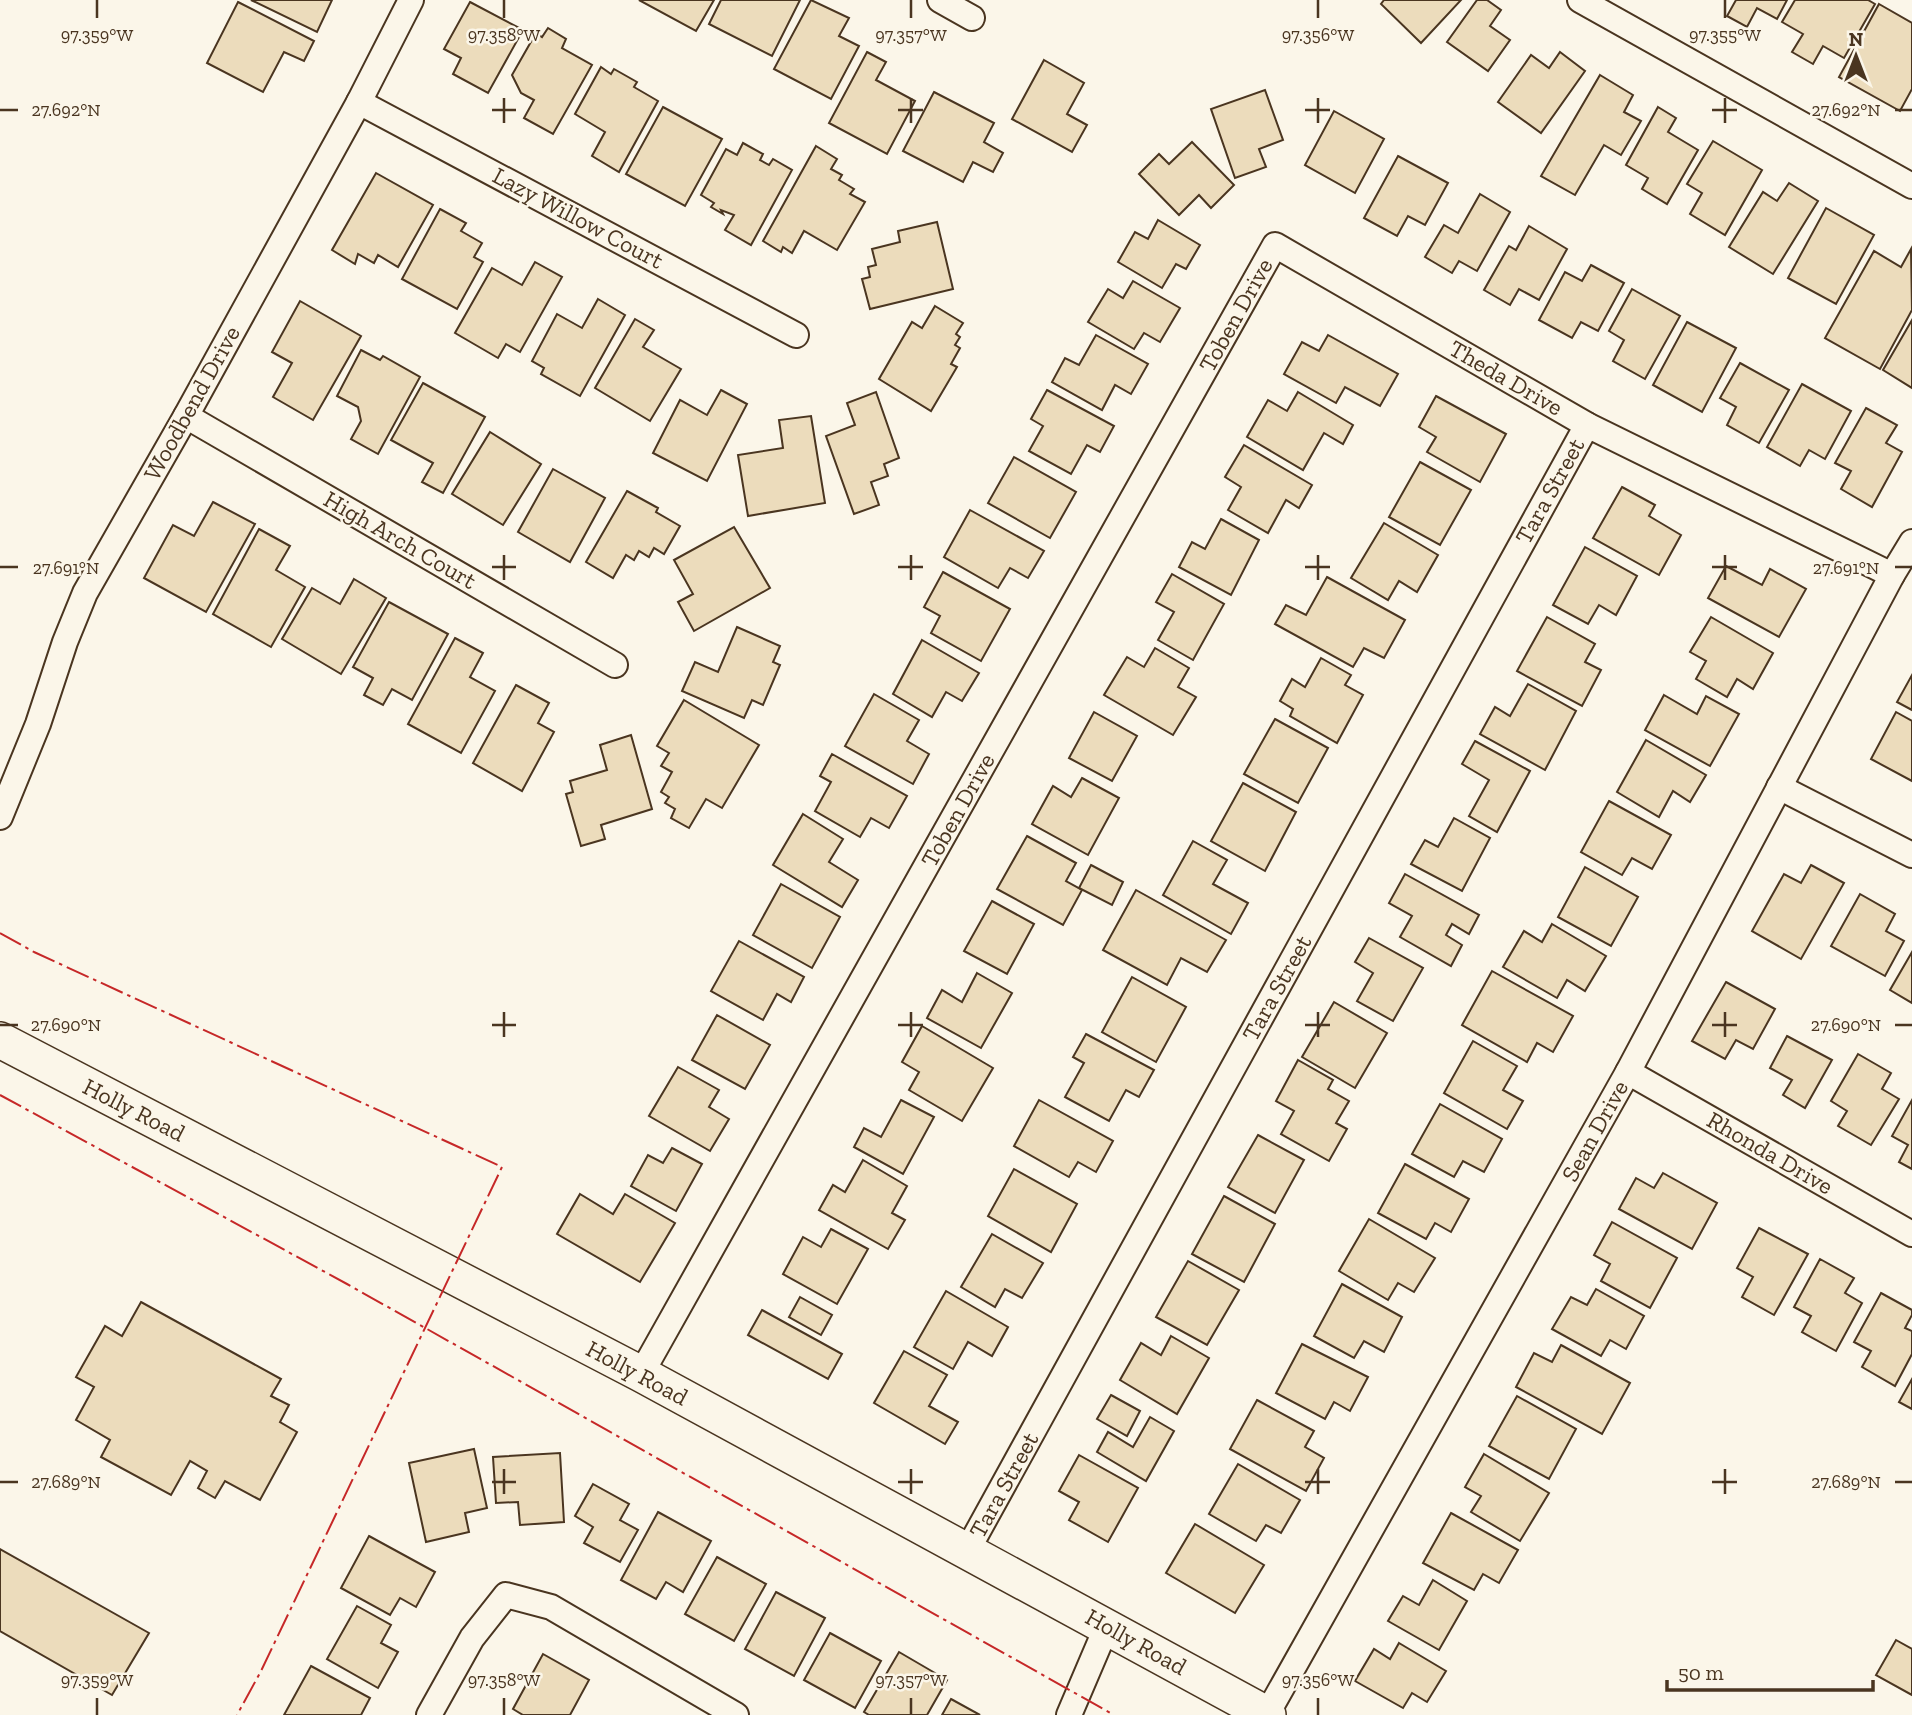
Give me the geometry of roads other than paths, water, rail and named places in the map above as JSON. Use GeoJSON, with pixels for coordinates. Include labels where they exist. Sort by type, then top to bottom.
{"type":"FeatureCollection","features":[{"type":"Feature","properties":{"kind":"main road","name":"Holly Road"},"geometry":{"type":"LineString","coordinates":[[0,1040],[641,1374],[1268,1715]]}},
{"type":"Feature","properties":{"kind":"street","name":"Woodbend Drive"},"geometry":{"type":"LineString","coordinates":[[0,817],[38,724],[65,642],[85,593],[359,102],[411,0]]}},
{"type":"Feature","properties":{"kind":"street"},"geometry":{"type":"LineString","coordinates":[[940,0],[972,18]]}},
{"type":"Feature","properties":{"kind":"street"},"geometry":{"type":"LineString","coordinates":[[1580,0],[1912,186]]}},
{"type":"Feature","properties":{"kind":"street","name":"Lazy Willow Court"},"geometry":{"type":"LineString","coordinates":[[359,102],[796,335]]}},
{"type":"Feature","properties":{"kind":"street","name":"Theda Drive"},"geometry":{"type":"LineString","coordinates":[[1275,245],[1587,425],[1892,575]]}},
{"type":"Feature","properties":{"kind":"street","name":"Toben Drive"},"geometry":{"type":"LineString","coordinates":[[641,1374],[1275,245]]}},
{"type":"Feature","properties":{"kind":"street","name":"High Arch Court"},"geometry":{"type":"LineString","coordinates":[[186,416],[615,665]]}},
{"type":"Feature","properties":{"kind":"street","name":"Tara Street"},"geometry":{"type":"LineString","coordinates":[[967,1551],[1587,425]]}},
{"type":"Feature","properties":{"kind":"street","name":"Sean Drive"},"geometry":{"type":"LineString","coordinates":[[1268,1715],[1628,1072],[1912,542]]}},
{"type":"Feature","properties":{"kind":"street"},"geometry":{"type":"LineString","coordinates":[[1779,787],[1912,855]]}},
{"type":"Feature","properties":{"kind":"street","name":"Rhonda Drive"},"geometry":{"type":"LineString","coordinates":[[1628,1072],[1912,1234]]}},
{"type":"Feature","properties":{"kind":"street"},"geometry":{"type":"LineString","coordinates":[[429,1715],[472,1638],[506,1595],[551,1607],[736,1715]]}},
{"type":"Feature","properties":{"kind":"street"},"geometry":{"type":"LineString","coordinates":[[1069,1715],[1107,1626]]}}]}
